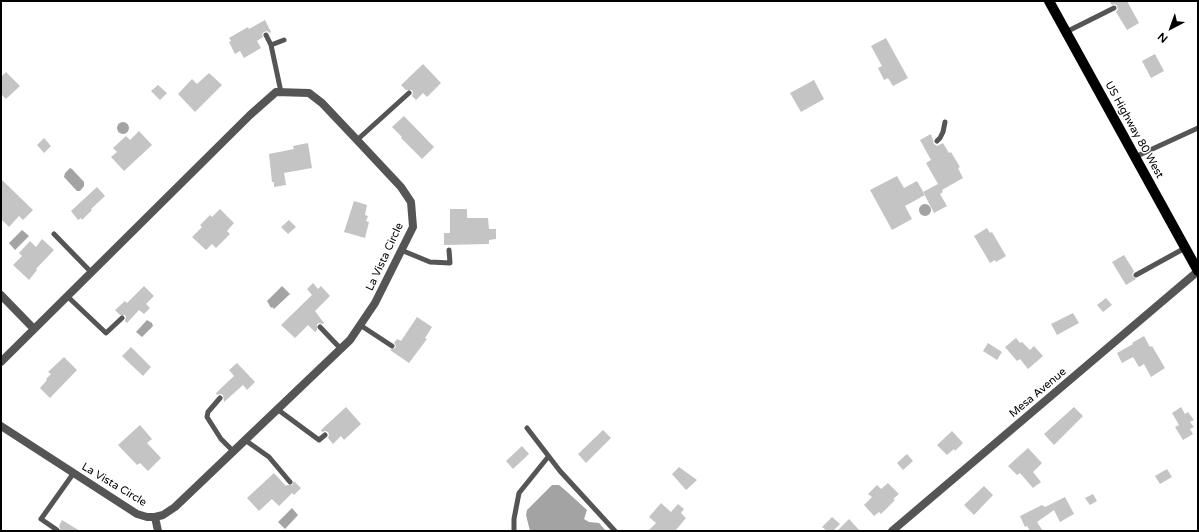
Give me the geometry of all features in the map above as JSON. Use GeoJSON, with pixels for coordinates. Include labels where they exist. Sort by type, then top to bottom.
{"type":"FeatureCollection","features":[{"type":"Feature","properties":{"kind":"main road","name":"US Highway 80 West"},"geometry":{"type":"LineString","coordinates":[[1049,1],[1198,271]]}},
{"type":"Feature","properties":{"kind":"street"},"geometry":{"type":"LineString","coordinates":[[1,362],[250,115],[276,92],[281,92]]}},
{"type":"Feature","properties":{"kind":"street","name":"La Vista Circle"},"geometry":{"type":"LineString","coordinates":[[1,426],[133,512],[147,517],[155,517],[163,515],[175,507],[350,340],[375,303],[412,227],[411,202],[401,187],[322,103],[309,93],[281,92]]}},
{"type":"Feature","properties":{"kind":"street","name":"Mesa Avenue"},"geometry":{"type":"LineString","coordinates":[[892,531],[1198,271]]}},
{"type":"Feature","properties":{"kind":"street"},"geometry":{"type":"LineString","coordinates":[[1,295],[34,328]]}},
{"type":"Feature","properties":{"kind":"street"},"geometry":{"type":"LineString","coordinates":[[155,517],[158,531]]}},
{"type":"Feature","properties":{"kind":"lane"},"geometry":{"type":"LineString","coordinates":[[1066,32],[1114,8]]}},
{"type":"Feature","properties":{"kind":"lane"},"geometry":{"type":"LineString","coordinates":[[266,35],[271,45],[281,92]]}},
{"type":"Feature","properties":{"kind":"lane"},"geometry":{"type":"LineString","coordinates":[[271,45],[284,40]]}},
{"type":"Feature","properties":{"kind":"lane"},"geometry":{"type":"LineString","coordinates":[[357,140],[409,93]]}},
{"type":"Feature","properties":{"kind":"lane"},"geometry":{"type":"LineString","coordinates":[[937,141],[943,132],[945,122]]}},
{"type":"Feature","properties":{"kind":"lane"},"geometry":{"type":"LineString","coordinates":[[1135,157],[1198,128]]}},
{"type":"Feature","properties":{"kind":"lane"},"geometry":{"type":"LineString","coordinates":[[54,234],[92,272]]}},
{"type":"Feature","properties":{"kind":"lane"},"geometry":{"type":"LineString","coordinates":[[1136,275],[1185,248]]}},
{"type":"Feature","properties":{"kind":"lane"},"geometry":{"type":"LineString","coordinates":[[401,250],[430,262],[450,263],[449,250]]}},
{"type":"Feature","properties":{"kind":"lane"},"geometry":{"type":"LineString","coordinates":[[68,296],[106,334],[122,318]]}},
{"type":"Feature","properties":{"kind":"lane"},"geometry":{"type":"LineString","coordinates":[[360,325],[392,346]]}},
{"type":"Feature","properties":{"kind":"lane"},"geometry":{"type":"LineString","coordinates":[[320,327],[340,348]]}},
{"type":"Feature","properties":{"kind":"lane"},"geometry":{"type":"LineString","coordinates":[[220,398],[208,412],[207,417],[221,439],[233,451]]}},
{"type":"Feature","properties":{"kind":"lane"},"geometry":{"type":"LineString","coordinates":[[277,409],[319,440],[325,435]]}},
{"type":"Feature","properties":{"kind":"lane"},"geometry":{"type":"LineString","coordinates":[[527,428],[548,456],[615,531]]}},
{"type":"Feature","properties":{"kind":"lane"},"geometry":{"type":"LineString","coordinates":[[245,440],[269,457],[290,482]]}},
{"type":"Feature","properties":{"kind":"lane"},"geometry":{"type":"LineString","coordinates":[[514,531],[514,519],[519,493],[548,456]]}},
{"type":"Feature","properties":{"kind":"lane"},"geometry":{"type":"LineString","coordinates":[[57,530],[41,519],[74,474]]}},
{"type":"Feature","properties":{"kind":"shaded area"},"geometry":{"type":"Polygon","coordinates":[[[121,122],[125,122],[129,128],[125,134],[121,134],[117,130],[117,126],[121,122]]]}},
{"type":"Feature","properties":{"kind":"shaded area"},"geometry":{"type":"Polygon","coordinates":[[[70,168],[84,182],[84,186],[80,191],[77,191],[64,177],[65,173],[70,168]]]}},
{"type":"Feature","properties":{"kind":"shaded area"},"geometry":{"type":"Polygon","coordinates":[[[923,204],[927,204],[931,210],[927,216],[923,216],[919,212],[919,208],[923,204]]]}},
{"type":"Feature","properties":{"kind":"shaded area"},"geometry":{"type":"Polygon","coordinates":[[[22,230],[29,236],[15,250],[9,243],[22,230]]]}},
{"type":"Feature","properties":{"kind":"shaded area"},"geometry":{"type":"Polygon","coordinates":[[[282,286],[290,294],[274,309],[272,307],[271,308],[267,301],[282,286]]]}},
{"type":"Feature","properties":{"kind":"shaded area"},"geometry":{"type":"Polygon","coordinates":[[[147,320],[152,323],[153,326],[142,337],[136,332],[147,320]]]}},
{"type":"Feature","properties":{"kind":"shaded area"},"geometry":{"type":"Polygon","coordinates":[[[552,485],[559,485],[587,510],[584,519],[589,522],[599,523],[606,531],[530,531],[526,515],[527,510],[552,485]]]}},
{"type":"Feature","properties":{"kind":"shaded area"},"geometry":{"type":"Polygon","coordinates":[[[292,508],[298,515],[285,529],[278,522],[292,508]]]}},
{"type":"Feature","properties":{"kind":"building"},"geometry":{"type":"Polygon","coordinates":[[[1109,1],[1127,1],[1139,23],[1127,30],[1116,12],[1118,9],[1117,6],[1115,4],[1112,5],[1109,1]]]}},
{"type":"Feature","properties":{"kind":"building"},"geometry":{"type":"Polygon","coordinates":[[[265,20],[271,32],[264,32],[262,34],[263,37],[257,41],[261,48],[244,58],[240,51],[235,54],[229,42],[231,41],[229,38],[248,27],[249,29],[265,20]]]}},
{"type":"Feature","properties":{"kind":"building"},"geometry":{"type":"Polygon","coordinates":[[[886,38],[908,78],[893,86],[888,78],[884,80],[878,68],[882,66],[871,46],[886,38]]]}},
{"type":"Feature","properties":{"kind":"building"},"geometry":{"type":"Polygon","coordinates":[[[1155,54],[1164,71],[1151,78],[1142,61],[1155,54]]]}},
{"type":"Feature","properties":{"kind":"building"},"geometry":{"type":"Polygon","coordinates":[[[423,64],[441,83],[427,97],[423,93],[416,100],[412,96],[412,90],[406,90],[401,85],[423,64]]]}},
{"type":"Feature","properties":{"kind":"building"},"geometry":{"type":"Polygon","coordinates":[[[6,72],[20,86],[6,99],[1,94],[1,77],[6,72]]]}},
{"type":"Feature","properties":{"kind":"building"},"geometry":{"type":"Polygon","coordinates":[[[209,73],[222,85],[195,112],[178,94],[192,79],[197,84],[209,73]]]}},
{"type":"Feature","properties":{"kind":"building"},"geometry":{"type":"Polygon","coordinates":[[[814,80],[824,99],[801,112],[790,93],[814,80]]]}},
{"type":"Feature","properties":{"kind":"building"},"geometry":{"type":"Polygon","coordinates":[[[158,85],[167,93],[160,100],[151,91],[158,85]]]}},
{"type":"Feature","properties":{"kind":"building"},"geometry":{"type":"Polygon","coordinates":[[[404,116],[434,147],[422,159],[392,127],[404,116]]]}},
{"type":"Feature","properties":{"kind":"building"},"geometry":{"type":"Polygon","coordinates":[[[139,131],[152,145],[124,171],[111,157],[117,152],[113,148],[126,136],[130,140],[139,131]]]}},
{"type":"Feature","properties":{"kind":"building"},"geometry":{"type":"Polygon","coordinates":[[[931,134],[934,144],[937,146],[943,143],[949,153],[951,152],[960,167],[958,168],[963,178],[942,190],[943,192],[940,194],[947,206],[934,213],[923,192],[938,184],[926,163],[931,160],[920,140],[931,134]]]}},
{"type":"Feature","properties":{"kind":"building"},"geometry":{"type":"Polygon","coordinates":[[[44,138],[51,146],[44,153],[37,145],[44,138]]]}},
{"type":"Feature","properties":{"kind":"building"},"geometry":{"type":"Polygon","coordinates":[[[308,143],[312,168],[284,173],[286,185],[274,187],[274,182],[272,182],[269,154],[294,149],[293,146],[308,143]]]}},
{"type":"Feature","properties":{"kind":"building"},"geometry":{"type":"Polygon","coordinates":[[[897,176],[904,188],[917,181],[925,195],[905,206],[912,219],[892,230],[870,190],[897,176]]]}},
{"type":"Feature","properties":{"kind":"building"},"geometry":{"type":"Polygon","coordinates":[[[1,179],[33,210],[23,220],[19,216],[9,227],[1,219],[1,179]]]}},
{"type":"Feature","properties":{"kind":"building"},"geometry":{"type":"Polygon","coordinates":[[[97,187],[105,196],[82,220],[81,218],[78,220],[71,211],[97,187]]]}},
{"type":"Feature","properties":{"kind":"building"},"geometry":{"type":"Polygon","coordinates":[[[354,201],[367,205],[365,215],[368,216],[366,221],[369,222],[365,238],[344,232],[354,201]]]}},
{"type":"Feature","properties":{"kind":"building"},"geometry":{"type":"Polygon","coordinates":[[[220,209],[234,223],[227,231],[230,234],[216,248],[212,244],[206,250],[192,237],[202,227],[200,225],[210,215],[212,217],[220,209]]]}},
{"type":"Feature","properties":{"kind":"building"},"geometry":{"type":"Polygon","coordinates":[[[450,209],[467,209],[467,218],[488,218],[489,229],[496,229],[496,239],[489,240],[489,244],[444,245],[444,233],[450,233],[450,209]]]}},
{"type":"Feature","properties":{"kind":"building"},"geometry":{"type":"Polygon","coordinates":[[[289,220],[296,227],[288,234],[281,227],[289,220]]]}},
{"type":"Feature","properties":{"kind":"building"},"geometry":{"type":"Polygon","coordinates":[[[987,228],[990,233],[992,232],[1006,256],[996,262],[995,260],[990,263],[974,236],[987,228]]]}},
{"type":"Feature","properties":{"kind":"building"},"geometry":{"type":"Polygon","coordinates":[[[42,239],[54,250],[36,269],[37,270],[29,280],[13,265],[22,256],[19,253],[30,241],[36,247],[42,239]]]}},
{"type":"Feature","properties":{"kind":"building"},"geometry":{"type":"Polygon","coordinates":[[[1124,255],[1134,271],[1132,275],[1136,279],[1126,285],[1112,262],[1124,255]]]}},
{"type":"Feature","properties":{"kind":"building"},"geometry":{"type":"Polygon","coordinates":[[[313,283],[318,289],[321,286],[330,296],[315,311],[324,323],[317,324],[317,330],[315,332],[308,325],[295,338],[281,325],[312,295],[307,289],[313,283]]]}},
{"type":"Feature","properties":{"kind":"building"},"geometry":{"type":"Polygon","coordinates":[[[144,286],[154,296],[146,304],[150,308],[144,314],[139,310],[127,323],[125,321],[125,315],[120,315],[115,310],[125,301],[127,303],[144,286]]]}},
{"type":"Feature","properties":{"kind":"building"},"geometry":{"type":"Polygon","coordinates":[[[1106,298],[1112,305],[1103,312],[1097,305],[1106,298]]]}},
{"type":"Feature","properties":{"kind":"building"},"geometry":{"type":"Polygon","coordinates":[[[1073,313],[1079,323],[1057,335],[1051,324],[1073,313]]]}},
{"type":"Feature","properties":{"kind":"building"},"geometry":{"type":"Polygon","coordinates":[[[417,317],[432,327],[425,338],[427,339],[409,363],[390,350],[395,348],[396,346],[394,343],[397,339],[401,341],[417,317]]]}},
{"type":"Feature","properties":{"kind":"building"},"geometry":{"type":"Polygon","coordinates":[[[1144,336],[1150,347],[1152,346],[1165,368],[1151,377],[1144,364],[1139,367],[1133,357],[1122,363],[1117,353],[1144,336]]]}},
{"type":"Feature","properties":{"kind":"building"},"geometry":{"type":"Polygon","coordinates":[[[1016,338],[1030,350],[1034,346],[1043,356],[1028,369],[1020,359],[1017,361],[1005,347],[1016,338]]]}},
{"type":"Feature","properties":{"kind":"building"},"geometry":{"type":"Polygon","coordinates":[[[988,343],[1002,352],[997,360],[983,351],[988,343]]]}},
{"type":"Feature","properties":{"kind":"building"},"geometry":{"type":"Polygon","coordinates":[[[131,347],[151,367],[143,376],[122,356],[131,347]]]}},
{"type":"Feature","properties":{"kind":"building"},"geometry":{"type":"Polygon","coordinates":[[[64,357],[77,370],[50,398],[40,388],[51,374],[48,372],[64,357]]]}},
{"type":"Feature","properties":{"kind":"building"},"geometry":{"type":"Polygon","coordinates":[[[237,363],[255,382],[247,390],[243,385],[224,402],[223,395],[217,395],[216,393],[234,376],[229,370],[237,363]]]}},
{"type":"Feature","properties":{"kind":"building"},"geometry":{"type":"Polygon","coordinates":[[[346,407],[361,424],[344,440],[341,436],[333,444],[328,438],[328,432],[322,432],[321,430],[346,407]]]}},
{"type":"Feature","properties":{"kind":"building"},"geometry":{"type":"Polygon","coordinates":[[[1074,407],[1083,416],[1054,445],[1044,434],[1074,407]]]}},
{"type":"Feature","properties":{"kind":"building"},"geometry":{"type":"Polygon","coordinates":[[[1181,407],[1185,414],[1188,412],[1194,420],[1190,422],[1194,427],[1190,429],[1193,434],[1183,440],[1175,427],[1179,425],[1172,413],[1181,407]]]}},
{"type":"Feature","properties":{"kind":"building"},"geometry":{"type":"Polygon","coordinates":[[[140,425],[152,439],[147,443],[161,458],[148,471],[140,463],[137,465],[118,445],[140,425]]]}},
{"type":"Feature","properties":{"kind":"building"},"geometry":{"type":"Polygon","coordinates":[[[603,430],[611,438],[586,463],[578,454],[603,430]]]}},
{"type":"Feature","properties":{"kind":"building"},"geometry":{"type":"Polygon","coordinates":[[[952,431],[963,443],[955,451],[954,449],[947,455],[937,445],[952,431]]]}},
{"type":"Feature","properties":{"kind":"building"},"geometry":{"type":"Polygon","coordinates":[[[522,446],[529,454],[513,469],[506,461],[522,446]]]}},
{"type":"Feature","properties":{"kind":"building"},"geometry":{"type":"Polygon","coordinates":[[[1028,448],[1042,463],[1033,472],[1041,482],[1033,488],[1020,473],[1017,475],[1008,466],[1028,448]]]}},
{"type":"Feature","properties":{"kind":"building"},"geometry":{"type":"Polygon","coordinates":[[[907,454],[913,461],[903,470],[897,463],[907,454]]]}},
{"type":"Feature","properties":{"kind":"building"},"geometry":{"type":"Polygon","coordinates":[[[679,467],[697,480],[686,490],[672,474],[679,467]]]}},
{"type":"Feature","properties":{"kind":"building"},"geometry":{"type":"Polygon","coordinates":[[[1167,469],[1172,477],[1160,484],[1155,476],[1167,469]]]}},
{"type":"Feature","properties":{"kind":"building"},"geometry":{"type":"Polygon","coordinates":[[[274,473],[286,486],[292,485],[294,481],[301,488],[294,495],[292,493],[279,506],[272,499],[259,511],[247,498],[274,473]]]}},
{"type":"Feature","properties":{"kind":"building"},"geometry":{"type":"Polygon","coordinates":[[[888,483],[899,494],[881,514],[879,512],[874,516],[864,505],[872,497],[868,494],[877,485],[881,489],[888,483]]]}},
{"type":"Feature","properties":{"kind":"building"},"geometry":{"type":"Polygon","coordinates":[[[984,486],[993,495],[974,515],[964,505],[984,486]]]}},
{"type":"Feature","properties":{"kind":"building"},"geometry":{"type":"Polygon","coordinates":[[[1093,494],[1097,501],[1090,505],[1085,498],[1093,494]]]}},
{"type":"Feature","properties":{"kind":"building"},"geometry":{"type":"Polygon","coordinates":[[[1065,497],[1074,514],[1060,522],[1054,510],[1037,522],[1043,531],[1030,531],[1027,526],[1025,527],[1020,516],[1042,505],[1045,507],[1065,497]]]}},
{"type":"Feature","properties":{"kind":"building"},"geometry":{"type":"Polygon","coordinates":[[[661,503],[671,512],[678,504],[684,509],[681,513],[686,518],[675,531],[648,531],[656,523],[649,517],[661,503]]]}},
{"type":"Feature","properties":{"kind":"building"},"geometry":{"type":"Polygon","coordinates":[[[832,517],[840,524],[833,531],[827,531],[822,527],[832,517]]]}},
{"type":"Feature","properties":{"kind":"building"},"geometry":{"type":"Polygon","coordinates":[[[849,519],[860,531],[837,531],[849,519]]]}},
{"type":"Feature","properties":{"kind":"building"},"geometry":{"type":"Polygon","coordinates":[[[62,520],[80,531],[61,531],[59,526],[62,520]]]}}]}
